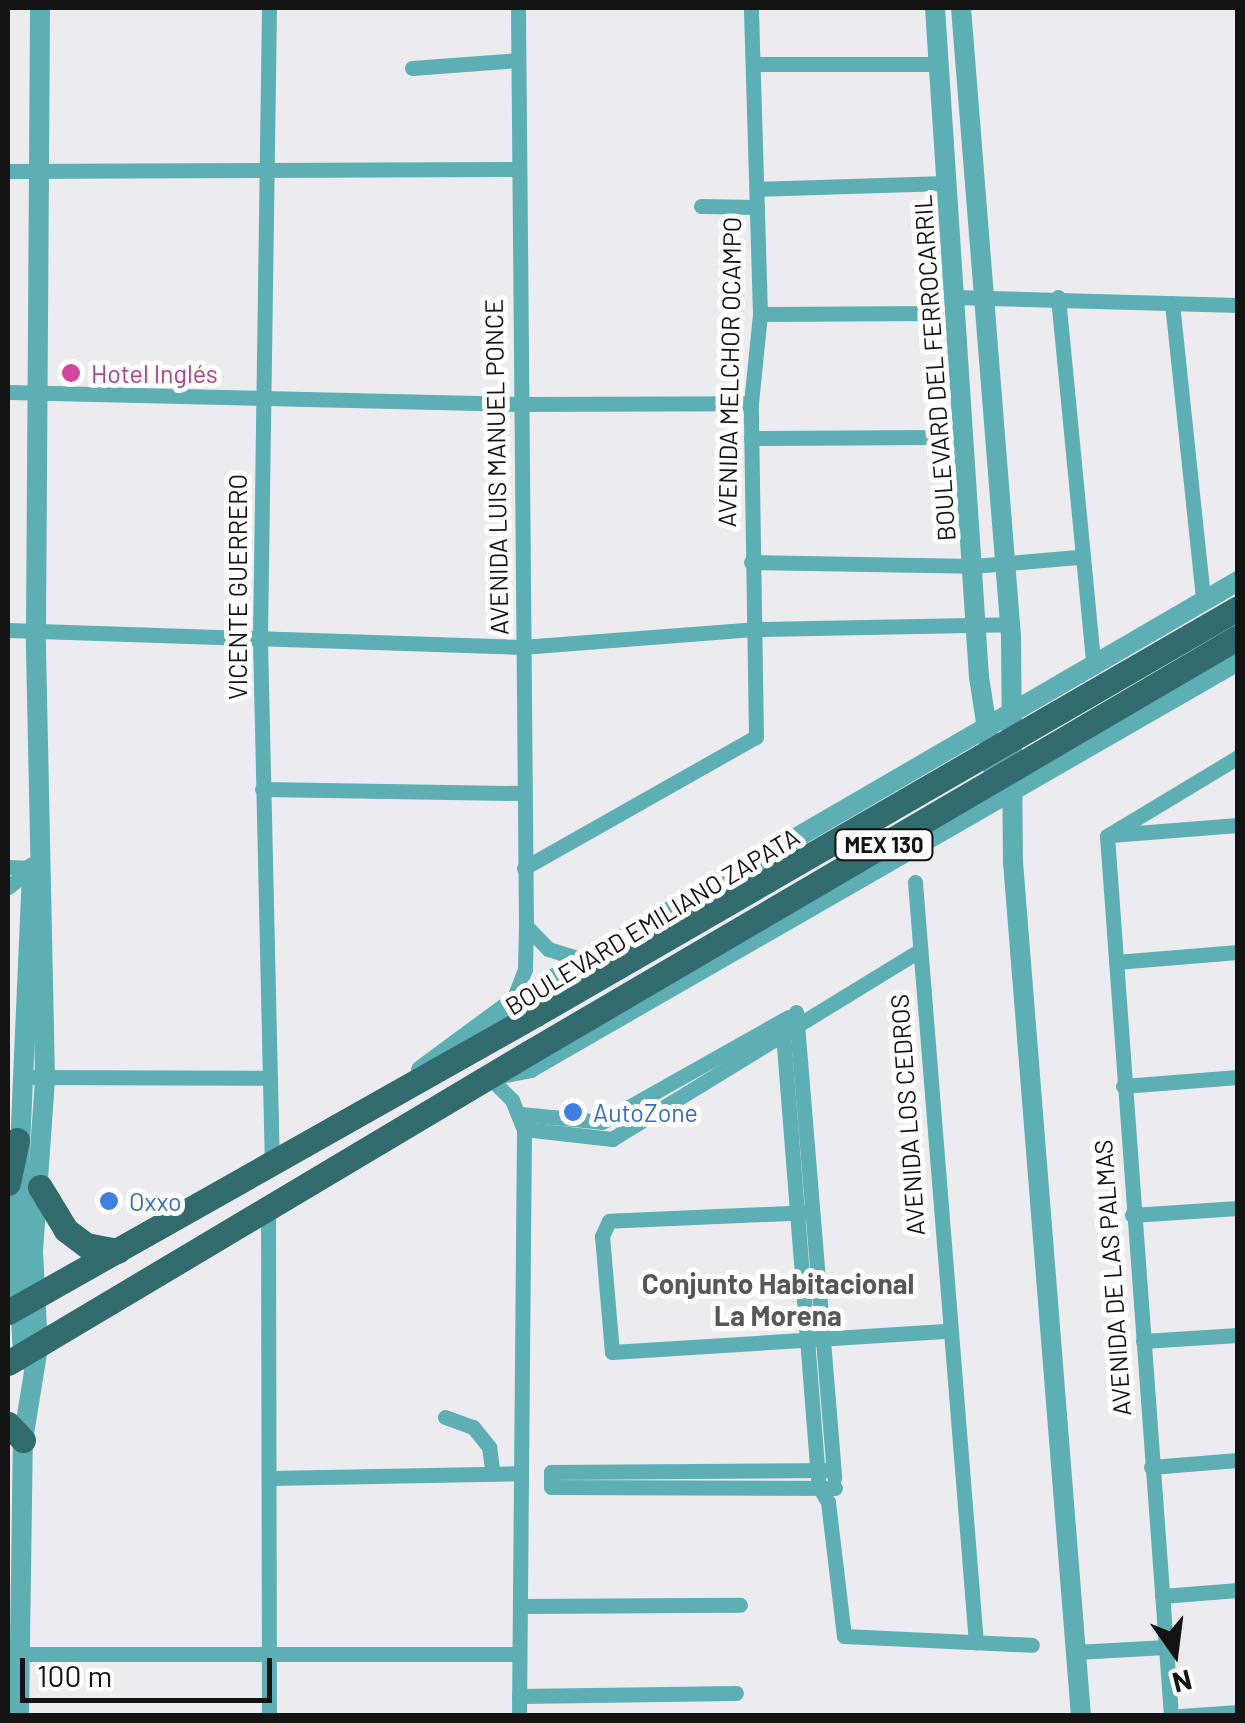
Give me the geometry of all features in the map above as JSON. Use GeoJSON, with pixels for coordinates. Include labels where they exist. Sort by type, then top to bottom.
{"type":"FeatureCollection","features":[{"type":"Feature","properties":{"kind":"main road","name":"BOULEVARD EMILIANO ZAPATA"},"geometry":{"type":"LineString","coordinates":[[21,1305],[272,1167],[1238,608]]}},
{"type":"Feature","properties":{"kind":"main road","name":"BOULEVARD EMILIANO ZAPATA"},"geometry":{"type":"LineString","coordinates":[[25,1357],[268,1204],[1238,637]]}},
{"type":"Feature","properties":{"kind":"main road"},"geometry":{"type":"LineString","coordinates":[[8,1183],[17,1140]]}},
{"type":"Feature","properties":{"kind":"main road"},"geometry":{"type":"LineString","coordinates":[[40,1187],[66,1230],[86,1245],[118,1251]]}},
{"type":"Feature","properties":{"kind":"street"},"geometry":{"type":"LineString","coordinates":[[21,1305],[40,1187],[44,1078],[36,631],[40,8]]}},
{"type":"Feature","properties":{"kind":"street","name":"VICENTE GUERRERO"},"geometry":{"type":"LineString","coordinates":[[269,8],[260,640],[272,1167]]}},
{"type":"Feature","properties":{"kind":"street","name":"AVENIDA LUIS MANUEL PONCE"},"geometry":{"type":"LineString","coordinates":[[512,1003],[525,968],[526,926],[518,8]]}},
{"type":"Feature","properties":{"kind":"street","name":"AVENIDA MELCHOR OCAMPO"},"geometry":{"type":"LineString","coordinates":[[524,868],[756,737],[751,403],[760,314],[751,8]]}},
{"type":"Feature","properties":{"kind":"street","name":"BOULEVARD DEL FERROCARRIL"},"geometry":{"type":"LineString","coordinates":[[935,8],[987,724],[1008,798]]}},
{"type":"Feature","properties":{"kind":"street","name":"BOULEVARD DEL FERROCARRIL"},"geometry":{"type":"LineString","coordinates":[[961,8],[980,296],[1010,624],[1008,798]]}},
{"type":"Feature","properties":{"kind":"street"},"geometry":{"type":"LineString","coordinates":[[412,68],[518,60]]}},
{"type":"Feature","properties":{"kind":"street"},"geometry":{"type":"LineString","coordinates":[[753,64],[964,62]]}},
{"type":"Feature","properties":{"kind":"street"},"geometry":{"type":"LineString","coordinates":[[8,170],[518,170]]}},
{"type":"Feature","properties":{"kind":"street"},"geometry":{"type":"LineString","coordinates":[[757,189],[972,182]]}},
{"type":"Feature","properties":{"kind":"street"},"geometry":{"type":"LineString","coordinates":[[701,206],[757,206]]}},
{"type":"Feature","properties":{"kind":"street"},"geometry":{"type":"LineString","coordinates":[[953,297],[1238,305]]}},
{"type":"Feature","properties":{"kind":"street"},"geometry":{"type":"LineString","coordinates":[[1058,297],[1078,558],[1093,662]]}},
{"type":"Feature","properties":{"kind":"street"},"geometry":{"type":"LineString","coordinates":[[1172,303],[1203,600]]}},
{"type":"Feature","properties":{"kind":"street"},"geometry":{"type":"LineString","coordinates":[[760,314],[936,314]]}},
{"type":"Feature","properties":{"kind":"street"},"geometry":{"type":"LineString","coordinates":[[8,392],[519,404],[751,403]]}},
{"type":"Feature","properties":{"kind":"street"},"geometry":{"type":"LineString","coordinates":[[751,438],[935,437]]}},
{"type":"Feature","properties":{"kind":"street"},"geometry":{"type":"LineString","coordinates":[[751,562],[973,566],[1078,558]]}},
{"type":"Feature","properties":{"kind":"street","name":"BOULEVARD EMILIANO ZAPATA"},"geometry":{"type":"LineString","coordinates":[[390,1099],[512,1003],[1238,581]]}},
{"type":"Feature","properties":{"kind":"street"},"geometry":{"type":"LineString","coordinates":[[8,630],[522,647],[757,629],[1010,624]]}},
{"type":"Feature","properties":{"kind":"street","name":"BOULEVARD EMILIANO ZAPATA"},"geometry":{"type":"LineString","coordinates":[[488,1076],[530,1068],[1008,798],[1238,661]]}},
{"type":"Feature","properties":{"kind":"street"},"geometry":{"type":"LineString","coordinates":[[1107,836],[1238,757]]}},
{"type":"Feature","properties":{"kind":"street"},"geometry":{"type":"LineString","coordinates":[[262,789],[524,793]]}},
{"type":"Feature","properties":{"kind":"street"},"geometry":{"type":"LineString","coordinates":[[1008,798],[1081,1716]]}},
{"type":"Feature","properties":{"kind":"street"},"geometry":{"type":"LineString","coordinates":[[1107,836],[1238,824]]}},
{"type":"Feature","properties":{"kind":"street","name":"AVENIDA DE LAS PALMAS"},"geometry":{"type":"LineString","coordinates":[[1107,836],[1171,1716]]}},
{"type":"Feature","properties":{"kind":"street"},"geometry":{"type":"LineString","coordinates":[[8,867],[38,864]]}},
{"type":"Feature","properties":{"kind":"street"},"geometry":{"type":"LineString","coordinates":[[8,886],[38,864]]}},
{"type":"Feature","properties":{"kind":"street"},"geometry":{"type":"LineString","coordinates":[[20,1716],[15,1432],[25,1357],[17,1140],[38,864]]}},
{"type":"Feature","properties":{"kind":"street","name":"AVENIDA LOS CEDROS"},"geometry":{"type":"LineString","coordinates":[[915,882],[976,1643]]}},
{"type":"Feature","properties":{"kind":"street"},"geometry":{"type":"LineString","coordinates":[[526,926],[548,950],[585,960]]}},
{"type":"Feature","properties":{"kind":"street"},"geometry":{"type":"LineString","coordinates":[[522,1122],[612,1139],[792,1023],[920,950]]}},
{"type":"Feature","properties":{"kind":"street"},"geometry":{"type":"LineString","coordinates":[[1116,962],[1238,952]]}},
{"type":"Feature","properties":{"kind":"street"},"geometry":{"type":"LineString","coordinates":[[792,1023],[827,1484],[844,1636],[1032,1645]]}},
{"type":"Feature","properties":{"kind":"street"},"geometry":{"type":"LineString","coordinates":[[488,1076],[522,1122],[520,1716]]}},
{"type":"Feature","properties":{"kind":"street"},"geometry":{"type":"LineString","coordinates":[[20,1077],[269,1078]]}},
{"type":"Feature","properties":{"kind":"street"},"geometry":{"type":"LineString","coordinates":[[1123,1086],[1238,1078]]}},
{"type":"Feature","properties":{"kind":"street"},"geometry":{"type":"LineString","coordinates":[[268,1204],[269,1716]]}},
{"type":"Feature","properties":{"kind":"street"},"geometry":{"type":"LineString","coordinates":[[1132,1214],[1238,1208]]}},
{"type":"Feature","properties":{"kind":"street"},"geometry":{"type":"LineString","coordinates":[[805,1213],[609,1221],[602,1236],[608,1346],[620,1355],[948,1330]]}},
{"type":"Feature","properties":{"kind":"street"},"geometry":{"type":"LineString","coordinates":[[1143,1341],[1238,1335]]}},
{"type":"Feature","properties":{"kind":"street"},"geometry":{"type":"LineString","coordinates":[[445,1417],[472,1427],[489,1447],[493,1474]]}},
{"type":"Feature","properties":{"kind":"street"},"geometry":{"type":"LineString","coordinates":[[1152,1467],[1238,1460]]}},
{"type":"Feature","properties":{"kind":"street"},"geometry":{"type":"LineString","coordinates":[[551,1472],[827,1484],[550,1487],[551,1472]]}},
{"type":"Feature","properties":{"kind":"street"},"geometry":{"type":"LineString","coordinates":[[270,1478],[522,1473]]}},
{"type":"Feature","properties":{"kind":"street"},"geometry":{"type":"LineString","coordinates":[[1162,1596],[1238,1590]]}},
{"type":"Feature","properties":{"kind":"street"},"geometry":{"type":"LineString","coordinates":[[520,1606],[740,1605]]}},
{"type":"Feature","properties":{"kind":"street"},"geometry":{"type":"LineString","coordinates":[[1076,1652],[1166,1647]]}},
{"type":"Feature","properties":{"kind":"street"},"geometry":{"type":"LineString","coordinates":[[20,1654],[519,1654]]}},
{"type":"Feature","properties":{"kind":"street"},"geometry":{"type":"LineString","coordinates":[[519,1696],[736,1693]]}},
{"type":"Feature","properties":{"kind":"street"},"geometry":{"type":"LineString","coordinates":[[1180,1716],[1238,1712]]}},
{"type":"Feature","properties":{"kind":"place","name":"Hotel Inglés"},"geometry":{"type":"Point","coordinates":[71,373]}},
{"type":"Feature","properties":{"kind":"place","name":"AutoZone"},"geometry":{"type":"Point","coordinates":[573,1112]}},
{"type":"Feature","properties":{"kind":"place","name":"Oxxo"},"geometry":{"type":"Point","coordinates":[109,1201]}},
{"type":"Feature","properties":{"kind":"district","name":"Conjunto Habitacional La Morena"},"geometry":{"type":"Point","coordinates":[778,1299]}}]}
